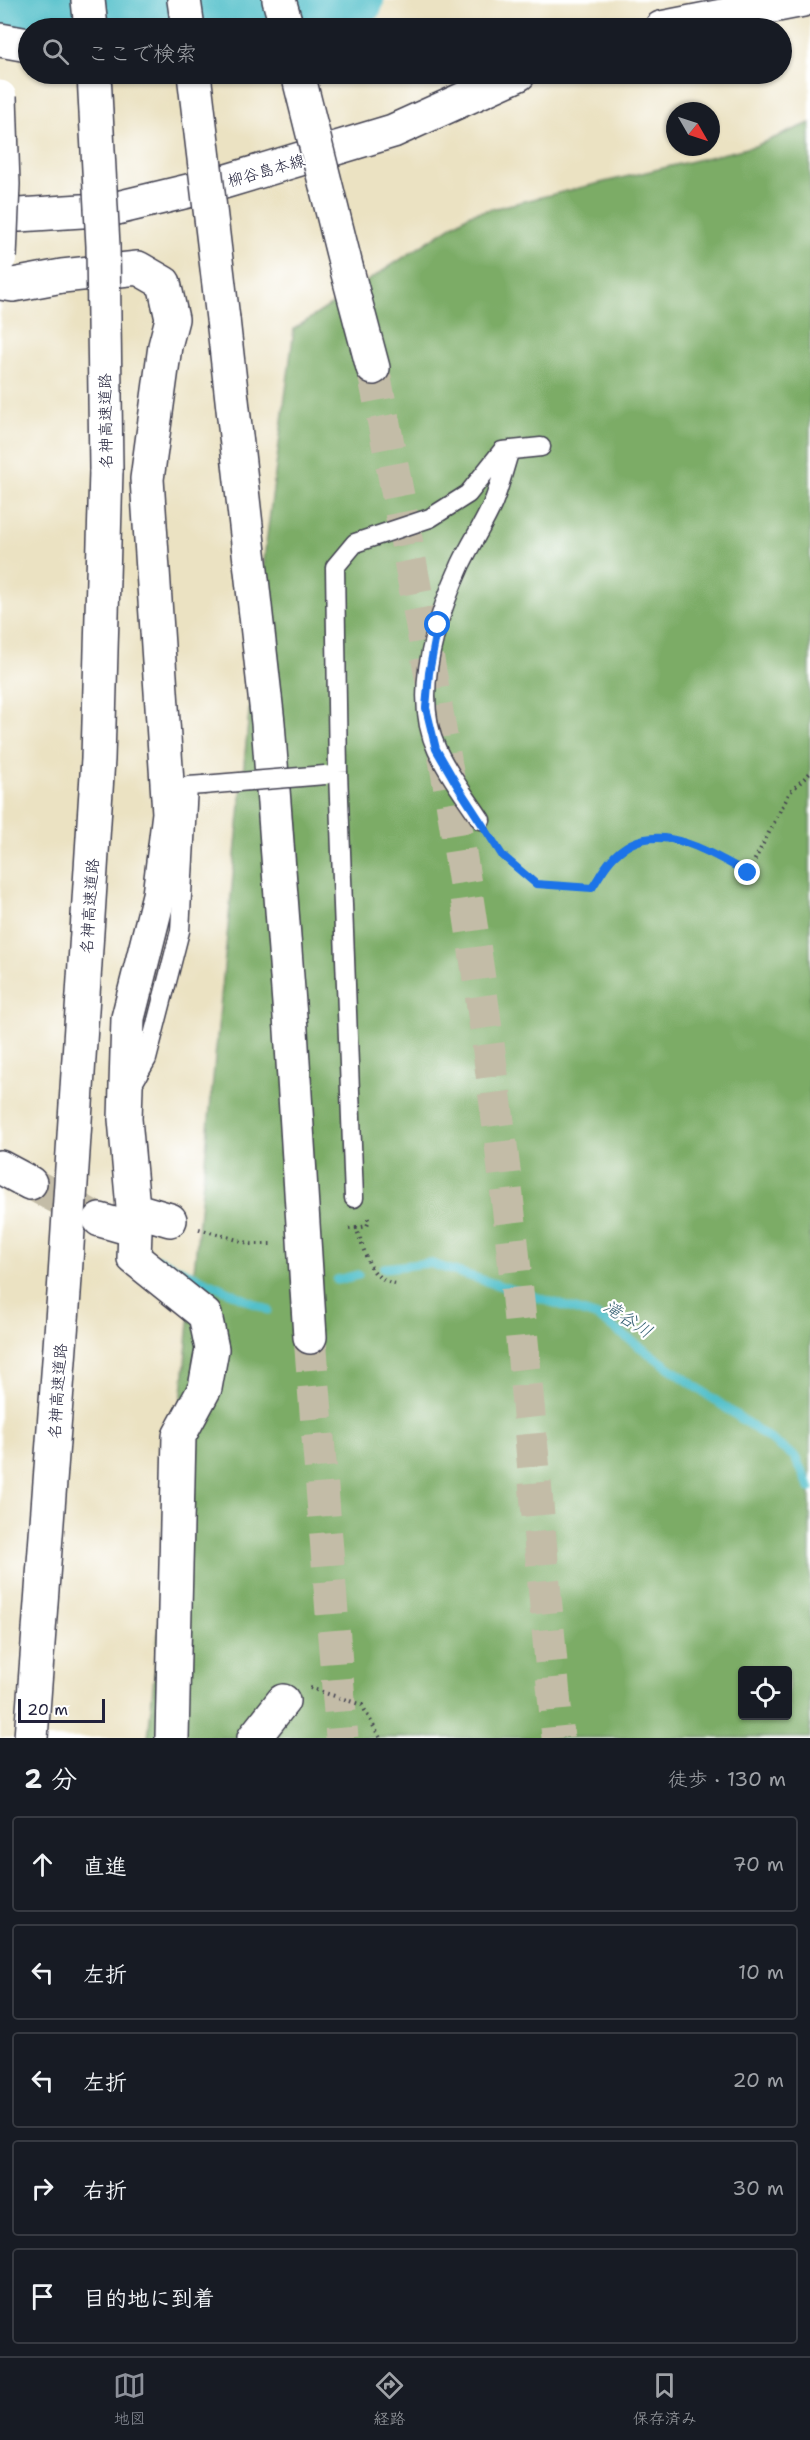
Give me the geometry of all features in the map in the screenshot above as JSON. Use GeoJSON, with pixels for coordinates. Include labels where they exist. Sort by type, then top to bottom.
{"type":"FeatureCollection","features":[{"type":"Feature","properties":{"kind":"main road"},"geometry":{"type":"LineString","coordinates":[[88,0],[90,18]]}},
{"type":"Feature","properties":{"kind":"main road"},"geometry":{"type":"LineString","coordinates":[[184,0],[187,18]]}},
{"type":"Feature","properties":{"kind":"main road"},"geometry":{"type":"LineString","coordinates":[[279,0],[284,18]]}},
{"type":"Feature","properties":{"kind":"main road"},"geometry":{"type":"LineString","coordinates":[[712,18],[803,0]]}},
{"type":"Feature","properties":{"kind":"main road"},"geometry":{"type":"LineString","coordinates":[[0,40],[18,43]]}},
{"type":"Feature","properties":{"kind":"main road","name":"名神高速道路"},"geometry":{"type":"LineString","coordinates":[[31,1738],[64,1293],[98,759],[106,470],[103,246],[95,84]]}},
{"type":"Feature","properties":{"kind":"main road"},"geometry":{"type":"LineString","coordinates":[[195,84],[268,723],[291,1030],[310,1337]]}},
{"type":"Feature","properties":{"kind":"main road"},"geometry":{"type":"LineString","coordinates":[[300,84],[373,368]]}},
{"type":"Feature","properties":{"kind":"main road","name":"柳谷島本線"},"geometry":{"type":"LineString","coordinates":[[0,212],[19,215],[113,209],[217,184],[393,131],[490,84]]}},
{"type":"Feature","properties":{"kind":"main road"},"geometry":{"type":"LineString","coordinates":[[0,97],[3,183],[0,257]]}},
{"type":"Feature","properties":{"kind":"main road"},"geometry":{"type":"LineString","coordinates":[[0,284],[13,285],[138,267],[164,284],[172,319],[165,346],[147,479],[169,813],[159,895],[128,1018],[125,1119],[134,1219],[134,1258],[205,1315],[212,1349],[205,1388],[179,1436],[172,1738]]}},
{"type":"Feature","properties":{"kind":"main road"},"geometry":{"type":"LineString","coordinates":[[0,1167],[30,1183]]}},
{"type":"Feature","properties":{"kind":"main road"},"geometry":{"type":"LineString","coordinates":[[100,1220],[170,1220]]}},
{"type":"Feature","properties":{"kind":"main road"},"geometry":{"type":"LineString","coordinates":[[254,1738],[283,1701]]}},
{"type":"Feature","properties":{"kind":"lane"},"geometry":{"type":"LineString","coordinates":[[354,1198],[332,774],[335,567],[355,543],[430,518],[468,494],[502,452],[541,447]]}},
{"type":"Feature","properties":{"kind":"lane"},"geometry":{"type":"LineString","coordinates":[[481,819],[458,787],[436,749],[426,708],[429,673],[438,625],[461,566],[493,502],[510,450]]}},
{"type":"Feature","properties":{"kind":"lane"},"geometry":{"type":"LineString","coordinates":[[126,1097],[147,1059],[180,931],[188,786],[332,774]]}},
{"type":"Feature","properties":{"kind":"path"},"geometry":{"type":"LineString","coordinates":[[481,819],[502,855],[536,884],[592,888],[611,859],[639,839],[680,839],[748,873],[790,792],[810,773]]}},
{"type":"Feature","properties":{"kind":"path"},"geometry":{"type":"LineString","coordinates":[[170,1220],[252,1244],[275,1244]]}},
{"type":"Feature","properties":{"kind":"path"},"geometry":{"type":"LineString","coordinates":[[349,1229],[367,1226]]}},
{"type":"Feature","properties":{"kind":"path"},"geometry":{"type":"LineString","coordinates":[[356,1228],[375,1276],[384,1283],[397,1284]]}},
{"type":"Feature","properties":{"kind":"path"},"geometry":{"type":"LineString","coordinates":[[283,1701],[297,1684],[362,1705],[380,1738]]}},
{"type":"Feature","properties":{"kind":"green space"},"geometry":{"type":"Polygon","coordinates":[[[810,123],[810,1738],[148,1738],[265,551],[294,329],[470,214],[755,146],[810,123]]]}},
{"type":"Feature","properties":{"kind":"waterway"},"geometry":{"type":"LineString","coordinates":[[0,3],[247,16],[325,9],[358,0]]}},
{"type":"Feature","properties":{"kind":"waterway"},"geometry":{"type":"LineString","coordinates":[[158,1259],[268,1310]]}},
{"type":"Feature","properties":{"kind":"waterway","name":"滝谷川"},"geometry":{"type":"LineString","coordinates":[[384,1268],[429,1263],[598,1317],[795,1457],[810,1488]]}},
{"type":"Feature","properties":{"kind":"waterway"},"geometry":{"type":"LineString","coordinates":[[337,1280],[358,1275]]}},
{"type":"Feature","properties":{"kind":"tunnel"},"geometry":{"type":"LineString","coordinates":[[373,368],[429,667],[462,868],[491,1069],[519,1312],[558,1738]]}},
{"type":"Feature","properties":{"kind":"tunnel"},"geometry":{"type":"LineString","coordinates":[[30,1183],[92,1216]]}},
{"type":"Feature","properties":{"kind":"tunnel"},"geometry":{"type":"LineString","coordinates":[[310,1337],[342,1738]]}},
{"type":"Feature","properties":{"kind":"route"},"geometry":{"type":"LineString","coordinates":[[438,625],[429,673],[426,708],[436,749],[502,855],[536,884],[592,888],[611,859],[639,839],[680,839],[748,873]]}}]}
